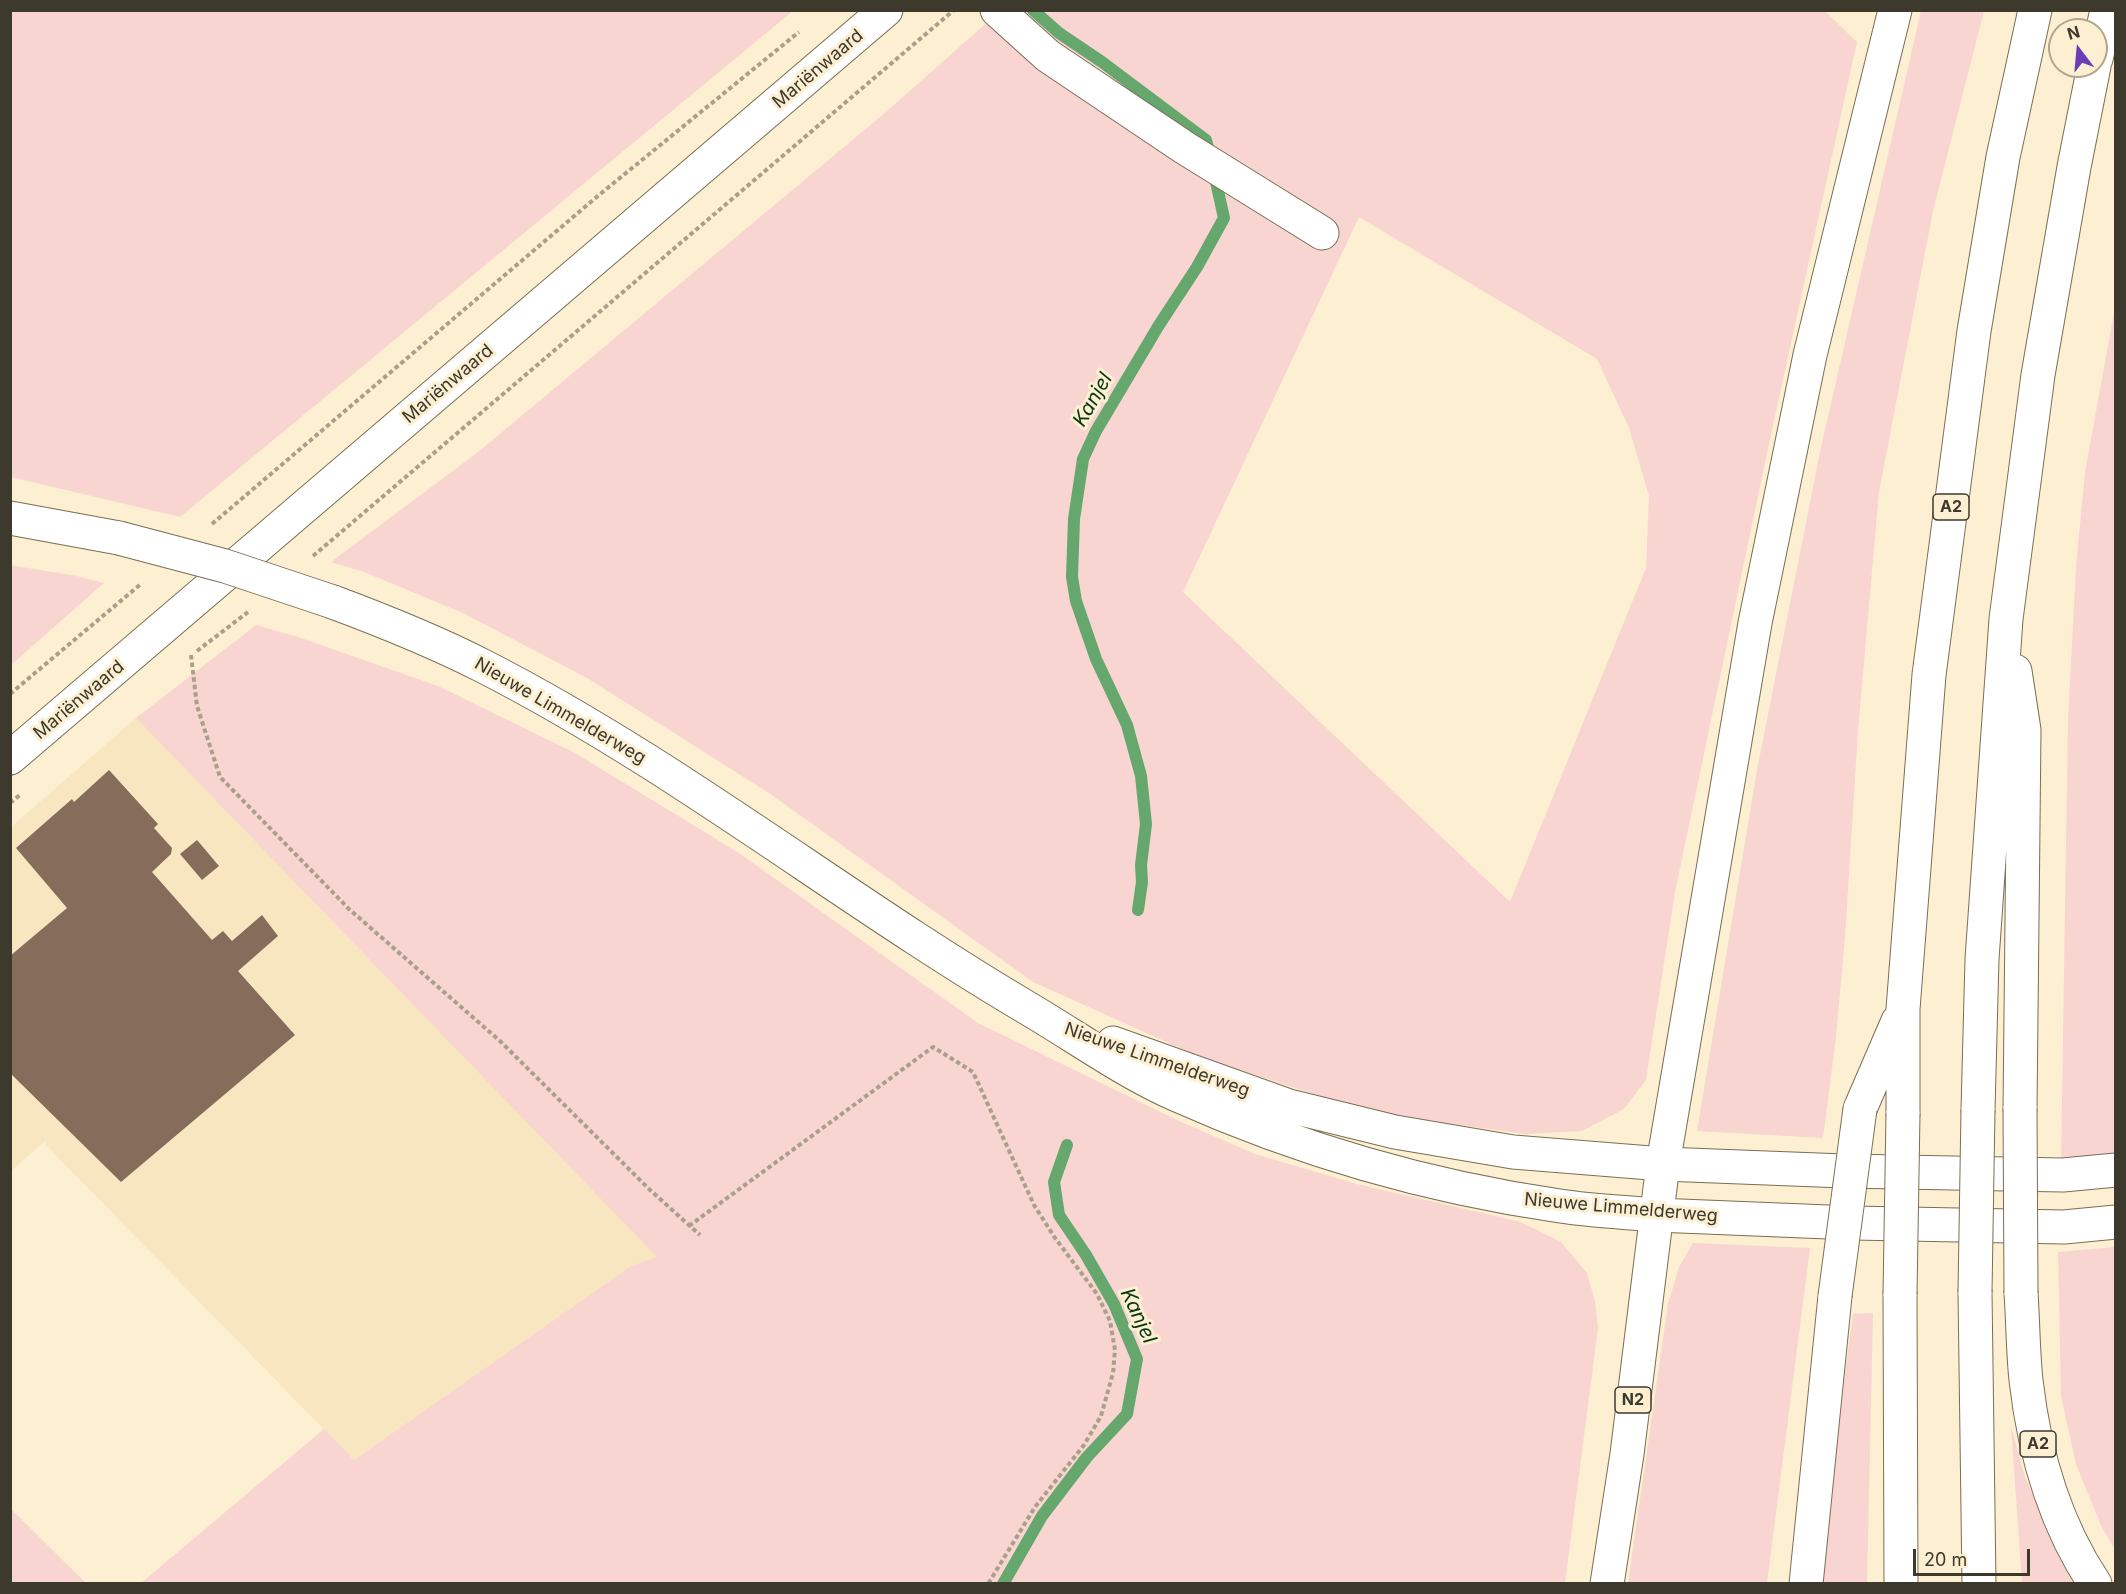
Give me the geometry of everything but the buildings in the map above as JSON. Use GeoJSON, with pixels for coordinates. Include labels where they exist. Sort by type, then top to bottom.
{"type":"FeatureCollection","features":[{"type":"Feature","properties":{"kind":"main road","name":"Mariënwaard"},"geometry":{"type":"LineString","coordinates":[[10,758],[886,10]]}},
{"type":"Feature","properties":{"kind":"main road"},"geometry":{"type":"LineString","coordinates":[[998,10],[1058,62],[1185,148],[1322,233]]}},
{"type":"Feature","properties":{"kind":"main road"},"geometry":{"type":"LineString","coordinates":[[1656,1215],[1755,623],[1810,355],[1895,10]]}},
{"type":"Feature","properties":{"kind":"main road","name":"A2"},"geometry":{"type":"LineString","coordinates":[[1901,1584],[1900,1294],[1904,1009],[1929,675],[1974,331],[2003,157],[2035,10]]}},
{"type":"Feature","properties":{"kind":"main road","name":"A2"},"geometry":{"type":"LineString","coordinates":[[1979,1584],[1975,1292],[1982,959],[2006,619],[2038,375],[2092,78]]}},
{"type":"Feature","properties":{"kind":"main road","name":"Nieuwe Limmelderweg"},"geometry":{"type":"LineString","coordinates":[[10,518],[119,538],[225,566],[411,631],[483,666],[575,716],[661,769],[932,950],[1126,1069],[1174,1094],[1311,1148],[1398,1173],[1471,1190],[1562,1206],[1656,1215],[1853,1223],[2064,1227],[2115,1222]]}},
{"type":"Feature","properties":{"kind":"main road","name":"A2"},"geometry":{"type":"LineString","coordinates":[[2006,619],[2024,730],[2020,1109],[2021,1293],[2026,1380],[2041,1459],[2064,1532],[2095,1584]]}},
{"type":"Feature","properties":{"kind":"main road"},"geometry":{"type":"LineString","coordinates":[[1806,1584],[1835,1296],[1860,1109],[1904,1009]]}},
{"type":"Feature","properties":{"kind":"main road","name":"Nieuwe Limmelderweg"},"geometry":{"type":"LineString","coordinates":[[1054,1024],[1188,1068],[1290,1106],[1444,1141],[1513,1152],[1663,1164],[1844,1171],[2063,1175],[2115,1170]]}},
{"type":"Feature","properties":{"kind":"main road","name":"N2"},"geometry":{"type":"LineString","coordinates":[[1607,1584],[1627,1454],[1656,1215]]}},
{"type":"Feature","properties":{"kind":"path"},"geometry":{"type":"LineString","coordinates":[[312,557],[954,10]]}},
{"type":"Feature","properties":{"kind":"path"},"geometry":{"type":"LineString","coordinates":[[206,529],[590,203],[807,25]]}},
{"type":"Feature","properties":{"kind":"path"},"geometry":{"type":"LineString","coordinates":[[10,694],[144,582]]}},
{"type":"Feature","properties":{"kind":"path"},"geometry":{"type":"LineString","coordinates":[[249,611],[191,655],[197,706],[220,777],[350,909],[500,1041],[650,1190],[700,1235]]}},
{"type":"Feature","properties":{"kind":"path"},"geometry":{"type":"LineString","coordinates":[[689,1226],[933,1047],[973,1072],[1034,1205],[1055,1238],[1098,1294],[1110,1321],[1115,1350],[1113,1373],[1101,1416],[1084,1445],[1035,1507],[988,1584]]}},
{"type":"Feature","properties":{"kind":"shaded area"},"geometry":{"type":"Polygon","coordinates":[[[11,10],[793,11],[180,517],[11,477],[11,10]]]}},
{"type":"Feature","properties":{"kind":"shaded area"},"geometry":{"type":"Polygon","coordinates":[[[1824,10],[1857,42],[1770,439],[1675,892],[1646,1080],[1624,1109],[1582,1131],[1525,1134],[1372,1113],[1200,1057],[1033,982],[769,793],[587,678],[463,613],[364,572],[331,562],[477,453],[886,112],[1000,11],[1824,10]],[[1359,217],[1183,592],[1510,902],[1646,568],[1649,496],[1629,428],[1597,359],[1359,217]]]}},
{"type":"Feature","properties":{"kind":"shaded area"},"geometry":{"type":"Polygon","coordinates":[[[1921,11],[1984,11],[1933,211],[1879,492],[1858,730],[1845,937],[1836,1037],[1823,1138],[1697,1131],[1757,770],[1821,447],[1921,11]]]}},
{"type":"Feature","properties":{"kind":"shaded area"},"geometry":{"type":"Polygon","coordinates":[[[2115,307],[2115,1155],[2061,1164],[2068,720],[2076,567],[2085,472],[2115,307]]]}},
{"type":"Feature","properties":{"kind":"shaded area"},"geometry":{"type":"Polygon","coordinates":[[[10,565],[104,583],[11,665],[10,565]]]}},
{"type":"Feature","properties":{"kind":"shaded area"},"geometry":{"type":"Polygon","coordinates":[[[256,625],[298,637],[438,686],[575,753],[739,853],[978,1023],[1179,1121],[1255,1154],[1357,1184],[1521,1222],[1561,1242],[1587,1273],[1595,1301],[1598,1328],[1565,1583],[141,1583],[324,1429],[354,1460],[631,1266],[657,1257],[136,718],[256,625]]]}},
{"type":"Feature","properties":{"kind":"shaded area"},"geometry":{"type":"Polygon","coordinates":[[[136,718],[658,1257],[631,1266],[354,1460],[46,1145],[46,1140],[11,1171],[10,828],[136,718]]]}},
{"type":"Feature","properties":{"kind":"shaded area"},"geometry":{"type":"Polygon","coordinates":[[[1693,1243],[1810,1248],[1767,1583],[1628,1583],[1668,1304],[1679,1267],[1693,1243]]]}},
{"type":"Feature","properties":{"kind":"shaded area"},"geometry":{"type":"Polygon","coordinates":[[[2116,1247],[2115,1549],[2102,1528],[2076,1464],[2061,1396],[2058,1252],[2116,1247]]]}},
{"type":"Feature","properties":{"kind":"shaded area"},"geometry":{"type":"Polygon","coordinates":[[[1873,1313],[1867,1583],[1816,1584],[1853,1314],[1873,1313]]]}},
{"type":"Feature","properties":{"kind":"shaded area"},"geometry":{"type":"Polygon","coordinates":[[[2011,1426],[2025,1477],[2045,1522],[2078,1583],[2022,1583],[2011,1426]]]}},
{"type":"Feature","properties":{"kind":"shaded area"},"geometry":{"type":"Polygon","coordinates":[[[11,1509],[86,1583],[11,1583],[11,1509]]]}},
{"type":"Feature","properties":{"kind":"waterway","name":"Kanjel"},"geometry":{"type":"LineString","coordinates":[[1033,10],[1059,33],[1102,62],[1206,140],[1210,156]]}},
{"type":"Feature","properties":{"kind":"waterway","name":"Kanjel"},"geometry":{"type":"LineString","coordinates":[[1138,910],[1146,824],[1141,776],[1127,725],[1096,659],[1076,601],[1072,577],[1074,519],[1083,459],[1096,431],[1159,325],[1197,267],[1224,218],[1214,173]]}},
{"type":"Feature","properties":{"kind":"waterway","name":"Kanjel"},"geometry":{"type":"LineString","coordinates":[[1003,1584],[1042,1516],[1087,1457],[1127,1414],[1137,1359],[1114,1304],[1086,1255],[1059,1215],[1054,1182],[1067,1145]]}}]}
